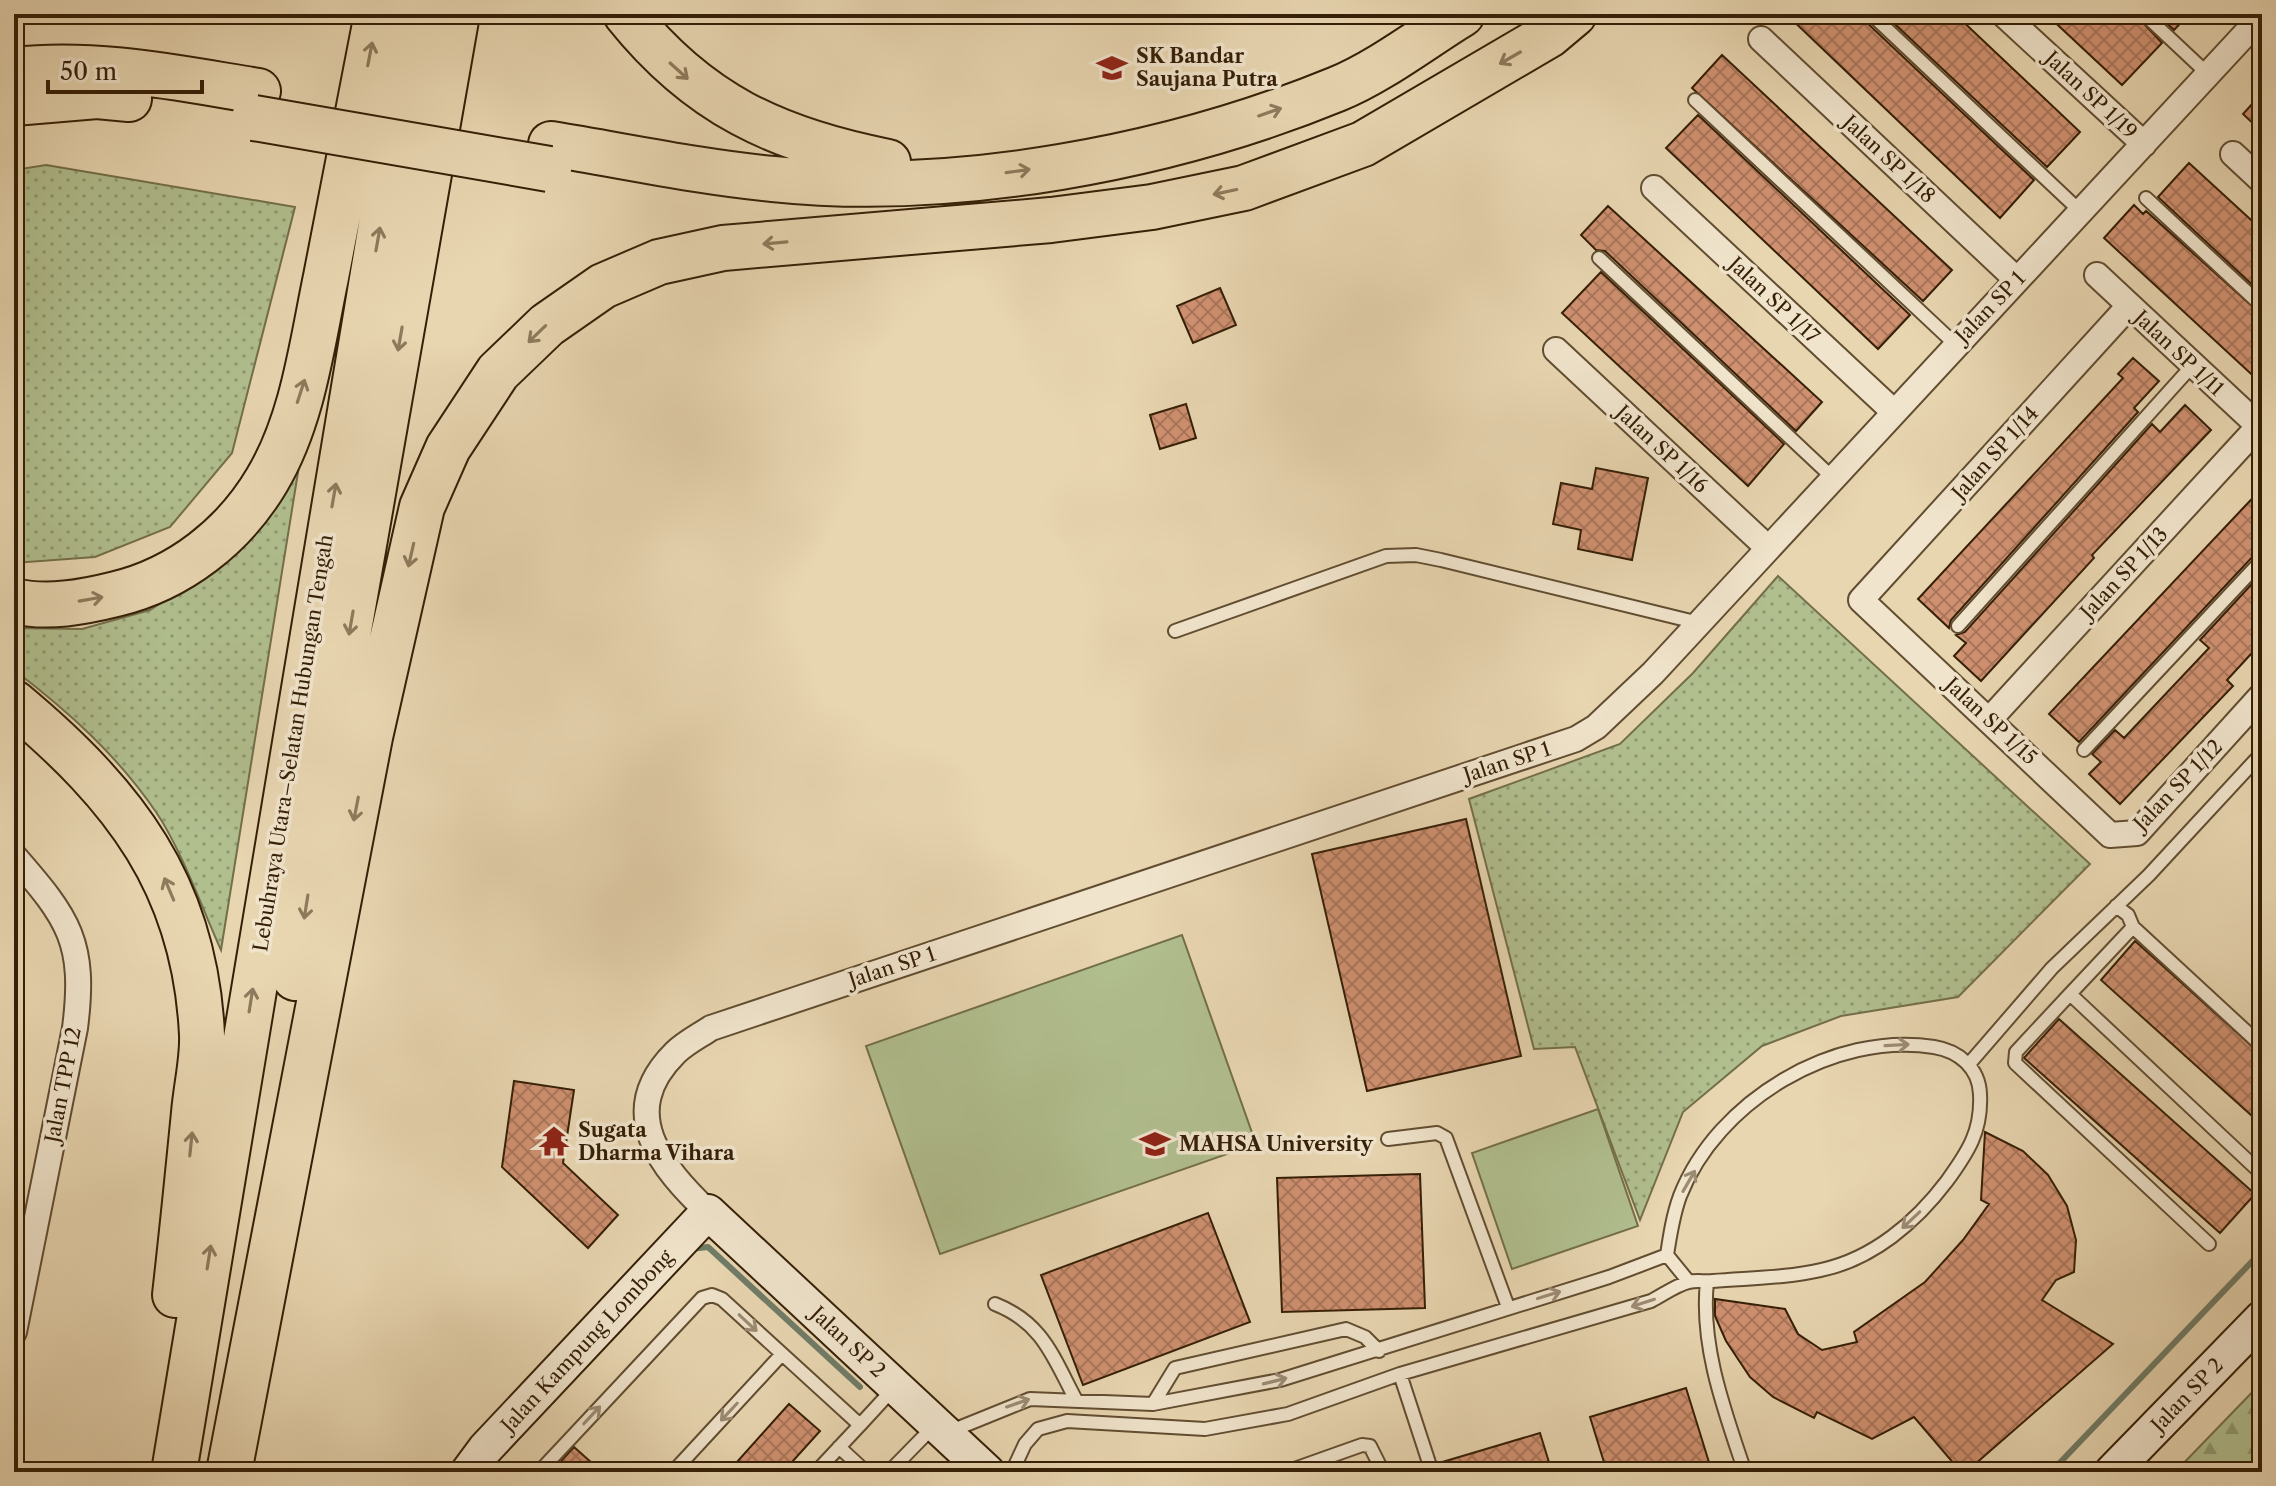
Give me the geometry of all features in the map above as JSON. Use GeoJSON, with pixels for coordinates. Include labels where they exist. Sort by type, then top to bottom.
{"type":"FeatureCollection","features":[{"type":"Feature","properties":{"kind":"highway"},"geometry":{"type":"LineString","coordinates":[[14,601],[30,605],[89,601],[134,590],[181,569],[221,538],[268,479],[306,374],[377,14]]}},
{"type":"Feature","properties":{"kind":"highway","name":"Lebuhraya Utara–Selatan Hubungan Tengah"},"geometry":{"type":"LineString","coordinates":[[174,1472],[416,14]]}},
{"type":"Feature","properties":{"kind":"highway","name":"Lebuhraya Utara–Selatan Hubungan Tengah"},"geometry":{"type":"LineString","coordinates":[[218,1472],[342,670],[457,14]]}},
{"type":"Feature","properties":{"kind":"highway"},"geometry":{"type":"LineString","coordinates":[[626,14],[681,75],[727,108],[773,131],[839,153],[959,179]]}},
{"type":"Feature","properties":{"kind":"highway"},"geometry":{"type":"LineString","coordinates":[[550,156],[774,180],[889,182],[959,179],[1065,164],[1192,138],[1340,88],[1462,14]]}},
{"type":"Feature","properties":{"kind":"highway"},"geometry":{"type":"LineString","coordinates":[[229,1472],[373,721],[422,507],[461,424],[498,372],[547,325],[603,286],[659,262],[723,248],[1152,207],[1244,188],[1363,144],[1549,35],[1574,14]]}},
{"type":"Feature","properties":{"kind":"highway"},"geometry":{"type":"LineString","coordinates":[[14,70],[52,66],[108,68],[256,104],[550,156],[763,206],[936,230]]}},
{"type":"Feature","properties":{"kind":"highway"},"geometry":{"type":"LineString","coordinates":[[14,103],[97,96],[256,104]]}},
{"type":"Feature","properties":{"kind":"highway"},"geometry":{"type":"LineString","coordinates":[[14,703],[83,764],[140,833],[170,890],[190,952],[202,1036],[157,1472]]}},
{"type":"Feature","properties":{"kind":"street","name":"Jalan SP 1/19"},"geometry":{"type":"LineString","coordinates":[[2003,14],[2144,144]]}},
{"type":"Feature","properties":{"kind":"street","name":"Jalan SP 1"},"geometry":{"type":"LineString","coordinates":[[708,1212],[672,1178],[655,1152],[647,1122],[650,1096],[660,1073],[675,1053],[711,1028],[1576,739],[1622,705],[1955,344],[2210,76],[2262,16]]}},
{"type":"Feature","properties":{"kind":"street","name":"Jalan SP 1/18"},"geometry":{"type":"LineString","coordinates":[[1761,39],[2016,279]]}},
{"type":"Feature","properties":{"kind":"street"},"geometry":{"type":"LineString","coordinates":[[2233,154],[2262,181]]}},
{"type":"Feature","properties":{"kind":"street","name":"Jalan SP 1/17"},"geometry":{"type":"LineString","coordinates":[[1654,188],[1893,411]]}},
{"type":"Feature","properties":{"kind":"street","name":"Jalan SP 1/11"},"geometry":{"type":"LineString","coordinates":[[2097,275],[2261,428]]}},
{"type":"Feature","properties":{"kind":"street","name":"Jalan SP 1/14"},"geometry":{"type":"LineString","coordinates":[[1861,600],[2129,306]]}},
{"type":"Feature","properties":{"kind":"street","name":"Jalan SP 1/16"},"geometry":{"type":"LineString","coordinates":[[1556,350],[1768,548]]}},
{"type":"Feature","properties":{"kind":"street","name":"Jalan SP 1/13"},"geometry":{"type":"LineString","coordinates":[[1990,719],[2261,428]]}},
{"type":"Feature","properties":{"kind":"street","name":"Jalan SP 1/15"},"geometry":{"type":"LineString","coordinates":[[1861,600],[2110,835],[2123,836]]}},
{"type":"Feature","properties":{"kind":"street","name":"Jalan SP 1/12"},"geometry":{"type":"LineString","coordinates":[[2123,836],[2137,833],[2262,695]]}},
{"type":"Feature","properties":{"kind":"street","name":"Jalan TPP 12"},"geometry":{"type":"LineString","coordinates":[[14,1332],[75,1028],[81,981],[73,937],[57,905],[17,867]]}},
{"type":"Feature","properties":{"kind":"street","name":"Jalan SP 2"},"geometry":{"type":"LineString","coordinates":[[708,1212],[987,1472]]}},
{"type":"Feature","properties":{"kind":"street","name":"Jalan Kampung Lombong"},"geometry":{"type":"LineString","coordinates":[[468,1472],[485,1449],[708,1212]]}},
{"type":"Feature","properties":{"kind":"street","name":"Jalan SP 2"},"geometry":{"type":"LineString","coordinates":[[2112,1472],[2262,1318]]}},
{"type":"Feature","properties":{"kind":"lane"},"geometry":{"type":"LineString","coordinates":[[1871,14],[2080,211]]}},
{"type":"Feature","properties":{"kind":"lane"},"geometry":{"type":"LineString","coordinates":[[2144,14],[2210,76]]}},
{"type":"Feature","properties":{"kind":"lane"},"geometry":{"type":"LineString","coordinates":[[1695,100],[1955,344]]}},
{"type":"Feature","properties":{"kind":"lane"},"geometry":{"type":"LineString","coordinates":[[2146,198],[2262,306]]}},
{"type":"Feature","properties":{"kind":"lane"},"geometry":{"type":"LineString","coordinates":[[1599,258],[1833,478]]}},
{"type":"Feature","properties":{"kind":"lane"},"geometry":{"type":"LineString","coordinates":[[1958,626],[2192,366]]}},
{"type":"Feature","properties":{"kind":"lane"},"geometry":{"type":"LineString","coordinates":[[1175,631],[1386,556],[1416,555],[1699,623]]}},
{"type":"Feature","properties":{"kind":"lane"},"geometry":{"type":"LineString","coordinates":[[2084,750],[2262,560]]}},
{"type":"Feature","properties":{"kind":"lane"},"geometry":{"type":"LineString","coordinates":[[1969,1064],[2052,968],[2116,906],[2262,753]]}},
{"type":"Feature","properties":{"kind":"lane"},"geometry":{"type":"LineString","coordinates":[[2116,906],[2128,915],[2133,927],[2262,1046]]}},
{"type":"Feature","properties":{"kind":"lane"},"geometry":{"type":"LineString","coordinates":[[2133,927],[2016,1052],[2015,1063],[2209,1244]]}},
{"type":"Feature","properties":{"kind":"lane"},"geometry":{"type":"LineString","coordinates":[[2070,994],[2262,1174]]}},
{"type":"Feature","properties":{"kind":"lane"},"geometry":{"type":"LineString","coordinates":[[1012,1472],[1025,1444],[1038,1429],[1067,1421],[1205,1429],[1288,1414],[1400,1374],[1651,1301],[1689,1282],[1822,1270],[1864,1255],[1907,1226],[1933,1199],[1976,1140],[1981,1116],[1979,1081],[1969,1064],[1944,1048],[1894,1044],[1845,1052],[1808,1066],[1734,1119],[1703,1156],[1681,1194],[1667,1255]]}},
{"type":"Feature","properties":{"kind":"lane"},"geometry":{"type":"LineString","coordinates":[[1388,1139],[1437,1133],[1446,1138],[1508,1307]]}},
{"type":"Feature","properties":{"kind":"lane"},"geometry":{"type":"LineString","coordinates":[[1667,1255],[1689,1282]]}},
{"type":"Feature","properties":{"kind":"lane"},"geometry":{"type":"LineString","coordinates":[[889,1472],[941,1429],[1030,1399],[1153,1404],[1280,1380],[1379,1351],[1667,1255]]}},
{"type":"Feature","properties":{"kind":"lane"},"geometry":{"type":"LineString","coordinates":[[1707,1282],[1706,1322],[1711,1354],[1724,1409],[1745,1472]]}},
{"type":"Feature","properties":{"kind":"lane"},"geometry":{"type":"LineString","coordinates":[[539,1472],[702,1298],[712,1295],[722,1299],[860,1425]]}},
{"type":"Feature","properties":{"kind":"lane"},"geometry":{"type":"LineString","coordinates":[[995,1304],[1019,1314],[1034,1327],[1076,1400]]}},
{"type":"Feature","properties":{"kind":"lane"},"geometry":{"type":"LineString","coordinates":[[1153,1404],[1175,1368],[1346,1329],[1365,1337],[1379,1351]]}},
{"type":"Feature","properties":{"kind":"lane"},"geometry":{"type":"LineString","coordinates":[[673,1472],[782,1354]]}},
{"type":"Feature","properties":{"kind":"lane"},"geometry":{"type":"LineString","coordinates":[[1400,1374],[1432,1472]]}},
{"type":"Feature","properties":{"kind":"lane"},"geometry":{"type":"LineString","coordinates":[[816,1472],[896,1387]]}},
{"type":"Feature","properties":{"kind":"lane"},"geometry":{"type":"LineString","coordinates":[[1286,1472],[1362,1445],[1370,1446],[1383,1472]]}},
{"type":"Feature","properties":{"kind":"lane"},"geometry":{"type":"LineString","coordinates":[[839,1447],[866,1472]]}},
{"type":"Feature","properties":{"kind":"green space"},"geometry":{"type":"Polygon","coordinates":[[[46,165],[295,207],[232,453],[170,527],[95,557],[14,563],[14,170],[46,165]]]}},
{"type":"Feature","properties":{"kind":"green space"},"geometry":{"type":"Polygon","coordinates":[[[300,460],[221,950],[174,843],[141,791],[91,735],[14,670],[14,628],[82,629],[150,610],[209,571],[300,460]]]}},
{"type":"Feature","properties":{"kind":"green space"},"geometry":{"type":"Polygon","coordinates":[[[1778,576],[2090,864],[1958,997],[1841,1016],[1762,1046],[1683,1112],[1640,1220],[1575,1047],[1534,1049],[1469,799],[1620,744],[1693,673],[1778,576]]]}},
{"type":"Feature","properties":{"kind":"green space"},"geometry":{"type":"Polygon","coordinates":[[[1182,935],[1256,1144],[940,1254],[866,1046],[1182,935]]]}},
{"type":"Feature","properties":{"kind":"green space"},"geometry":{"type":"Polygon","coordinates":[[[1598,1109],[1638,1226],[1512,1269],[1472,1153],[1598,1109]]]}},
{"type":"Feature","properties":{"kind":"green space"},"geometry":{"type":"Polygon","coordinates":[[[2262,1382],[2262,1472],[2175,1472],[2262,1382]]]}},
{"type":"Feature","properties":{"kind":"building"},"geometry":{"type":"Polygon","coordinates":[[[1786,14],[1862,14],[1865,21],[2034,180],[2000,218],[1786,14]]]}},
{"type":"Feature","properties":{"kind":"building"},"geometry":{"type":"Polygon","coordinates":[[[1884,14],[1955,14],[2080,132],[2047,167],[1884,14]]]}},
{"type":"Feature","properties":{"kind":"building"},"geometry":{"type":"Polygon","coordinates":[[[2046,14],[2135,14],[2162,43],[2122,85],[2046,14]]]}},
{"type":"Feature","properties":{"kind":"building"},"geometry":{"type":"Polygon","coordinates":[[[2157,14],[2189,14],[2174,30],[2157,14]]]}},
{"type":"Feature","properties":{"kind":"building"},"geometry":{"type":"Polygon","coordinates":[[[1722,55],[1952,270],[1923,301],[1692,88],[1722,55]]]}},
{"type":"Feature","properties":{"kind":"building"},"geometry":{"type":"Polygon","coordinates":[[[2262,93],[2262,132],[2243,114],[2262,93]]]}},
{"type":"Feature","properties":{"kind":"building"},"geometry":{"type":"Polygon","coordinates":[[[1698,115],[1910,315],[1878,349],[1666,148],[1698,115]]]}},
{"type":"Feature","properties":{"kind":"building"},"geometry":{"type":"Polygon","coordinates":[[[2189,163],[2262,230],[2262,294],[2158,197],[2189,163]]]}},
{"type":"Feature","properties":{"kind":"building"},"geometry":{"type":"Polygon","coordinates":[[[2134,205],[2143,214],[2146,211],[2262,315],[2262,384],[2104,238],[2134,205]]]}},
{"type":"Feature","properties":{"kind":"building"},"geometry":{"type":"Polygon","coordinates":[[[1608,206],[1822,402],[1796,431],[1605,251],[1596,250],[1581,235],[1608,206]]]}},
{"type":"Feature","properties":{"kind":"building"},"geometry":{"type":"Polygon","coordinates":[[[1601,272],[1784,444],[1748,486],[1562,313],[1601,272]]]}},
{"type":"Feature","properties":{"kind":"building"},"geometry":{"type":"Polygon","coordinates":[[[1220,288],[1236,325],[1193,343],[1177,306],[1220,288]]]}},
{"type":"Feature","properties":{"kind":"building"},"geometry":{"type":"Polygon","coordinates":[[[2133,358],[2159,381],[2134,408],[2138,412],[1951,620],[1949,628],[1918,599],[2123,378],[2118,374],[2133,358]]]}},
{"type":"Feature","properties":{"kind":"building"},"geometry":{"type":"Polygon","coordinates":[[[1186,404],[1196,438],[1160,449],[1150,415],[1186,404]]]}},
{"type":"Feature","properties":{"kind":"building"},"geometry":{"type":"Polygon","coordinates":[[[2185,405],[2211,430],[2092,555],[2094,558],[1981,681],[1954,656],[1966,643],[1956,635],[1965,632],[2152,424],[2160,432],[2185,405]]]}},
{"type":"Feature","properties":{"kind":"building"},"geometry":{"type":"Polygon","coordinates":[[[1596,468],[1648,478],[1632,560],[1578,549],[1581,530],[1553,524],[1561,483],[1592,489],[1596,468]]]}},
{"type":"Feature","properties":{"kind":"building"},"geometry":{"type":"Polygon","coordinates":[[[2262,488],[2262,551],[2255,554],[2079,742],[2049,714],[2262,488]]]}},
{"type":"Feature","properties":{"kind":"building"},"geometry":{"type":"Polygon","coordinates":[[[2262,573],[2262,642],[2227,680],[2233,686],[2120,804],[2089,774],[2101,762],[2092,754],[2115,730],[2124,738],[2209,648],[2200,640],[2262,573]]]}},
{"type":"Feature","properties":{"kind":"building"},"geometry":{"type":"Polygon","coordinates":[[[1466,819],[1521,1056],[1367,1091],[1312,854],[1466,819]]]}},
{"type":"Feature","properties":{"kind":"building"},"geometry":{"type":"Polygon","coordinates":[[[2135,941],[2262,1055],[2262,1125],[2101,980],[2135,941]]]}},
{"type":"Feature","properties":{"kind":"building"},"geometry":{"type":"Polygon","coordinates":[[[2059,1019],[2255,1194],[2220,1233],[2024,1058],[2059,1019]]]}},
{"type":"Feature","properties":{"kind":"building"},"geometry":{"type":"Polygon","coordinates":[[[514,1081],[574,1090],[563,1163],[618,1215],[588,1248],[502,1167],[514,1081]]]}},
{"type":"Feature","properties":{"kind":"building"},"geometry":{"type":"Polygon","coordinates":[[[1985,1132],[2023,1151],[2048,1175],[2067,1206],[2076,1240],[2074,1272],[2056,1280],[2042,1300],[2113,1344],[1966,1472],[1961,1472],[1914,1417],[1872,1439],[1817,1412],[1814,1418],[1773,1397],[1750,1377],[1726,1341],[1715,1316],[1715,1299],[1785,1309],[1798,1334],[1822,1350],[1857,1342],[1854,1332],[1925,1282],[1963,1240],[1989,1204],[1981,1200],[1985,1132]]]}},
{"type":"Feature","properties":{"kind":"building"},"geometry":{"type":"Polygon","coordinates":[[[1420,1174],[1425,1308],[1282,1312],[1277,1178],[1420,1174]]]}},
{"type":"Feature","properties":{"kind":"building"},"geometry":{"type":"Polygon","coordinates":[[[1208,1213],[1250,1322],[1083,1385],[1041,1275],[1208,1213]]]}},
{"type":"Feature","properties":{"kind":"building"},"geometry":{"type":"Polygon","coordinates":[[[1686,1388],[1712,1472],[1607,1472],[1590,1417],[1686,1388]]]}},
{"type":"Feature","properties":{"kind":"building"},"geometry":{"type":"Polygon","coordinates":[[[789,1404],[820,1431],[783,1472],[728,1472],[789,1404]]]}},
{"type":"Feature","properties":{"kind":"building"},"geometry":{"type":"Polygon","coordinates":[[[1540,1433],[1552,1472],[1441,1472],[1439,1463],[1540,1433]]]}},
{"type":"Feature","properties":{"kind":"building"},"geometry":{"type":"Polygon","coordinates":[[[574,1447],[602,1472],[551,1472],[574,1447]]]}},
{"type":"Feature","properties":{"kind":"waterway"},"geometry":{"type":"LineString","coordinates":[[690,1249],[708,1247],[860,1387]]}},
{"type":"Feature","properties":{"kind":"waterway"},"geometry":{"type":"LineString","coordinates":[[2051,1472],[2262,1251]]}},
{"type":"Feature","properties":{"kind":"waterway"},"geometry":{"type":"LineString","coordinates":[[945,1465],[953,1472]]}},
{"type":"Feature","properties":{"kind":"place","name":"SK Bandar Saujana Putra"},"geometry":{"type":"Point","coordinates":[1112,68]}},
{"type":"Feature","properties":{"kind":"place","name":"Sugata Dharma Vihara"},"geometry":{"type":"Point","coordinates":[554,1141]}},
{"type":"Feature","properties":{"kind":"place","name":"MAHSA University"},"geometry":{"type":"Point","coordinates":[1155,1144]}}]}
